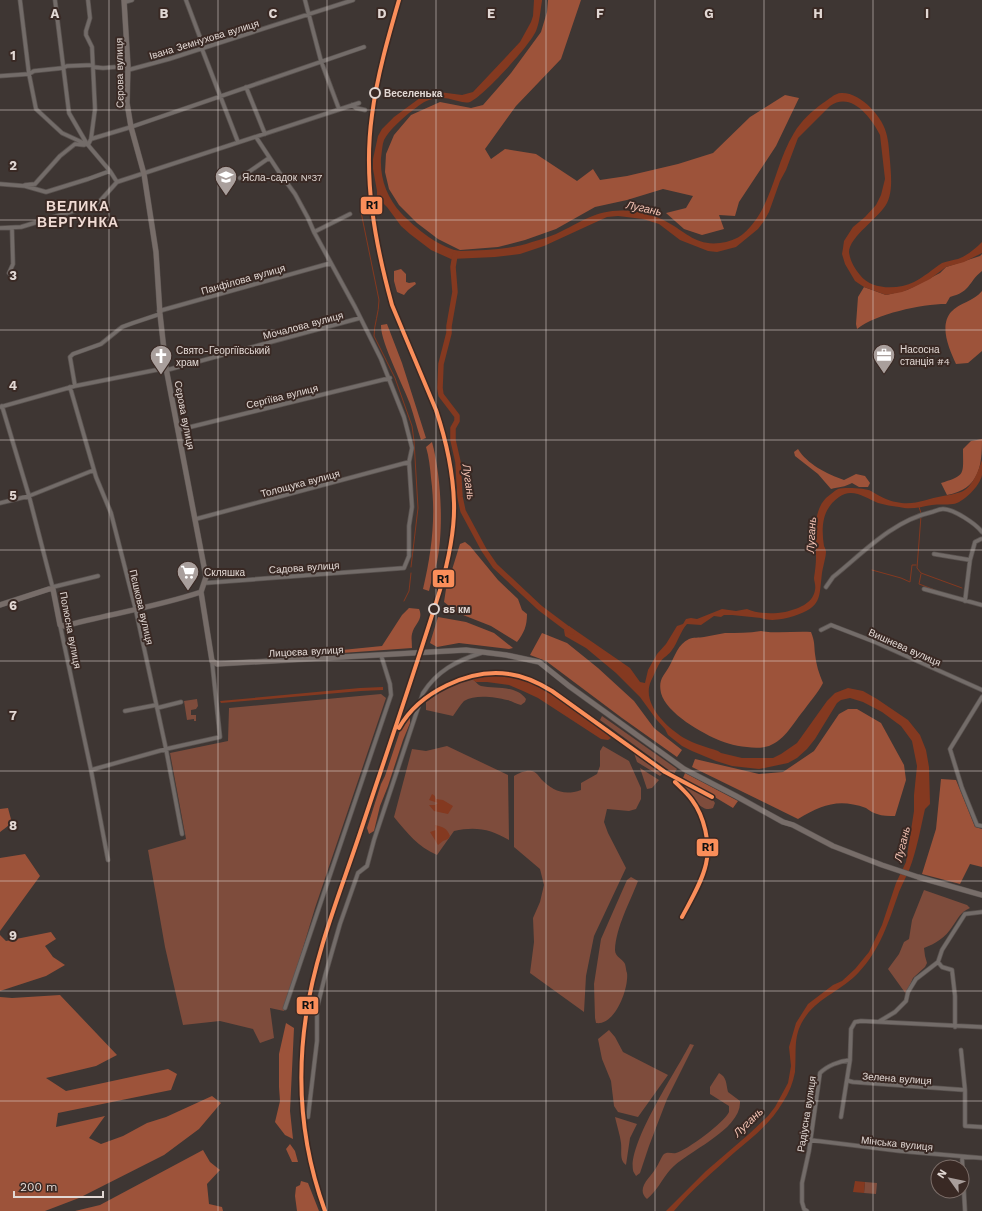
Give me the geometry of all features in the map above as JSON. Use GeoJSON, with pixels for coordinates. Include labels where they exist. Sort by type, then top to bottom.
{"type":"FeatureCollection","features":[{"type":"Feature","properties":{"kind":"street"},"geometry":{"type":"LineString","coordinates":[[20,0],[28,74],[36,110],[62,133],[88,145]]}},
{"type":"Feature","properties":{"kind":"street"},"geometry":{"type":"LineString","coordinates":[[55,0],[69,113],[88,145],[110,171],[117,182]]}},
{"type":"Feature","properties":{"kind":"street"},"geometry":{"type":"LineString","coordinates":[[88,0],[90,18],[86,36],[92,47],[95,110],[91,139],[88,145]]}},
{"type":"Feature","properties":{"kind":"street"},"geometry":{"type":"LineString","coordinates":[[125,1],[132,0]]}},
{"type":"Feature","properties":{"kind":"street"},"geometry":{"type":"LineString","coordinates":[[186,0],[220,97],[238,142]]}},
{"type":"Feature","properties":{"kind":"street"},"geometry":{"type":"LineString","coordinates":[[305,0],[310,14],[321,61],[339,109]]}},
{"type":"Feature","properties":{"kind":"street","name":"Івана Земнухова вулиця"},"geometry":{"type":"LineString","coordinates":[[0,76],[28,74],[34,71],[63,68],[67,66],[128,68],[203,48],[352,0]]}},
{"type":"Feature","properties":{"kind":"street","name":"Сєрова вулиця"},"geometry":{"type":"LineString","coordinates":[[125,1],[128,68],[127,103],[131,127],[144,174],[156,252],[160,313],[166,369],[206,577],[201,592]]}},
{"type":"Feature","properties":{"kind":"street"},"geometry":{"type":"LineString","coordinates":[[91,139],[131,127],[364,47]]}},
{"type":"Feature","properties":{"kind":"street"},"geometry":{"type":"LineString","coordinates":[[246,87],[265,134]]}},
{"type":"Feature","properties":{"kind":"street"},"geometry":{"type":"LineString","coordinates":[[0,228],[21,228],[90,206],[100,201],[117,182],[359,103]]}},
{"type":"Feature","properties":{"kind":"street"},"geometry":{"type":"LineString","coordinates":[[352,105],[356,108],[365,110]]}},
{"type":"Feature","properties":{"kind":"street","name":"Мочалова вулиця"},"geometry":{"type":"LineString","coordinates":[[1,406],[70,387],[166,369],[360,318],[295,194],[256,137]]}},
{"type":"Feature","properties":{"kind":"street"},"geometry":{"type":"LineString","coordinates":[[22,186],[36,184],[60,156],[75,144],[88,145]]}},
{"type":"Feature","properties":{"kind":"street"},"geometry":{"type":"LineString","coordinates":[[240,178],[269,158]]}},
{"type":"Feature","properties":{"kind":"street"},"geometry":{"type":"LineString","coordinates":[[0,184],[22,186],[46,192],[110,171]]}},
{"type":"Feature","properties":{"kind":"street"},"geometry":{"type":"LineString","coordinates":[[314,232],[350,214]]}},
{"type":"Feature","properties":{"kind":"street"},"geometry":{"type":"LineString","coordinates":[[9,273],[13,264],[12,229]]}},
{"type":"Feature","properties":{"kind":"street","name":"Панфілова вулиця"},"geometry":{"type":"LineString","coordinates":[[75,386],[70,357],[73,354],[101,344],[122,327],[160,313],[331,263]]}},
{"type":"Feature","properties":{"kind":"street"},"geometry":{"type":"LineString","coordinates":[[360,318],[390,378],[404,417],[412,448],[409,462]]}},
{"type":"Feature","properties":{"kind":"street","name":"Сергіїва вулиця"},"geometry":{"type":"LineString","coordinates":[[178,430],[390,378]]}},
{"type":"Feature","properties":{"kind":"street","name":"Пєшкова вулиця"},"geometry":{"type":"LineString","coordinates":[[70,387],[94,470],[111,513],[136,611],[166,749],[182,834]]}},
{"type":"Feature","properties":{"kind":"street","name":"Полюсна вулиця"},"geometry":{"type":"LineString","coordinates":[[1,406],[29,496],[53,588],[92,770],[108,860]]}},
{"type":"Feature","properties":{"kind":"street","name":"Толощука вулиця"},"geometry":{"type":"LineString","coordinates":[[196,519],[409,462]]}},
{"type":"Feature","properties":{"kind":"street","name":"Садова вулиця"},"geometry":{"type":"LineString","coordinates":[[205,583],[404,568],[409,556],[409,526],[412,507],[409,462]]}},
{"type":"Feature","properties":{"kind":"street"},"geometry":{"type":"LineString","coordinates":[[0,502],[29,496],[94,470]]}},
{"type":"Feature","properties":{"kind":"street"},"geometry":{"type":"LineString","coordinates":[[826,587],[833,577],[894,527],[909,519],[944,509],[970,520],[982,532]]}},
{"type":"Feature","properties":{"kind":"street"},"geometry":{"type":"LineString","coordinates":[[965,601],[970,560],[975,542],[982,538]]}},
{"type":"Feature","properties":{"kind":"street"},"geometry":{"type":"LineString","coordinates":[[934,554],[970,560]]}},
{"type":"Feature","properties":{"kind":"street"},"geometry":{"type":"LineString","coordinates":[[0,605],[49,589],[98,576]]}},
{"type":"Feature","properties":{"kind":"street"},"geometry":{"type":"LineString","coordinates":[[924,589],[982,605]]}},
{"type":"Feature","properties":{"kind":"street"},"geometry":{"type":"LineString","coordinates":[[60,625],[64,626],[136,611],[201,592],[212,661],[220,737],[166,749],[92,770]]}},
{"type":"Feature","properties":{"kind":"street","name":"Вишнева вулиця"},"geometry":{"type":"LineString","coordinates":[[821,630],[831,625],[875,642],[982,690]]}},
{"type":"Feature","properties":{"kind":"street","name":"Лицоєва вулиця"},"geometry":{"type":"LineString","coordinates":[[212,661],[217,664],[401,655],[466,650],[524,658],[539,662],[569,686],[684,769],[783,822],[793,825],[833,846],[882,866],[982,895]]}},
{"type":"Feature","properties":{"kind":"street"},"geometry":{"type":"LineString","coordinates":[[308,1117],[317,1041],[316,1008],[358,873],[367,866],[374,840],[423,693],[430,682],[445,669],[461,660],[484,652]]}},
{"type":"Feature","properties":{"kind":"street"},"geometry":{"type":"LineString","coordinates":[[285,1008],[391,695],[390,684],[381,655]]}},
{"type":"Feature","properties":{"kind":"street"},"geometry":{"type":"LineString","coordinates":[[982,697],[950,749],[962,788],[977,825],[982,826]]}},
{"type":"Feature","properties":{"kind":"street"},"geometry":{"type":"LineString","coordinates":[[125,711],[180,702]]}},
{"type":"Feature","properties":{"kind":"street"},"geometry":{"type":"LineString","coordinates":[[879,1022],[895,1012],[906,1002],[908,992],[916,979],[938,962],[942,950],[965,914],[982,912]]}},
{"type":"Feature","properties":{"kind":"street"},"geometry":{"type":"LineString","coordinates":[[938,962],[942,967],[952,970],[955,996],[955,1027]]}},
{"type":"Feature","properties":{"kind":"street"},"geometry":{"type":"LineString","coordinates":[[850,1060],[851,1029],[855,1022],[982,1027]]}},
{"type":"Feature","properties":{"kind":"street"},"geometry":{"type":"LineString","coordinates":[[961,1050],[966,1090],[965,1126],[982,1127]]}},
{"type":"Feature","properties":{"kind":"street","name":"Зелена вулиця"},"geometry":{"type":"LineString","coordinates":[[850,1060],[847,1079],[849,1081],[966,1090]]}},
{"type":"Feature","properties":{"kind":"street","name":"Радіусна вулиця"},"geometry":{"type":"LineString","coordinates":[[807,1211],[804,1209],[801,1192],[820,1073],[826,1068],[843,1061],[850,1060]]}},
{"type":"Feature","properties":{"kind":"street"},"geometry":{"type":"LineString","coordinates":[[841,1117],[847,1079]]}},
{"type":"Feature","properties":{"kind":"street","name":"Мінська вулиця"},"geometry":{"type":"LineString","coordinates":[[810,1140],[851,1146],[982,1158]]}},
{"type":"Feature","properties":{"kind":"street"},"geometry":{"type":"LineString","coordinates":[[962,1157],[965,1211]]}},
{"type":"Feature","properties":{"kind":"shaded area"},"geometry":{"type":"Polygon","coordinates":[[[534,0],[542,0],[539,20],[532,38],[495,81],[477,98],[470,102],[463,102],[448,98],[426,101],[399,122],[389,132],[384,140],[382,146],[381,166],[383,180],[388,194],[396,207],[407,219],[429,237],[445,247],[461,251],[515,247],[556,234],[592,216],[619,211],[645,213],[654,216],[704,242],[720,243],[732,240],[743,234],[753,224],[761,212],[787,145],[800,124],[819,106],[834,95],[841,93],[856,97],[864,101],[870,107],[885,129],[889,145],[891,182],[889,198],[883,209],[859,234],[850,246],[850,259],[860,275],[871,284],[878,286],[893,287],[908,285],[918,280],[942,263],[965,256],[982,242],[982,253],[964,262],[946,267],[930,279],[902,292],[886,295],[864,287],[855,281],[845,264],[842,254],[844,241],[853,227],[876,205],[881,195],[885,179],[880,135],[866,114],[860,108],[845,102],[838,102],[830,106],[798,138],[769,212],[764,221],[758,229],[736,247],[717,252],[708,251],[680,240],[659,224],[643,219],[618,216],[607,217],[544,246],[520,254],[451,259],[431,250],[401,226],[387,207],[377,197],[373,159],[378,136],[382,129],[394,117],[424,95],[439,92],[462,95],[473,92],[520,42],[533,16],[534,0]]]}},
{"type":"Feature","properties":{"kind":"shaded area"},"geometry":{"type":"Polygon","coordinates":[[[548,0],[581,0],[561,59],[516,106],[485,149],[491,159],[505,149],[536,154],[577,181],[593,169],[600,180],[627,176],[678,164],[713,153],[750,117],[785,95],[799,98],[776,146],[739,202],[735,216],[719,215],[724,229],[702,235],[684,229],[666,213],[686,208],[693,196],[663,189],[627,200],[595,207],[556,229],[525,240],[498,247],[460,250],[438,239],[417,223],[399,205],[389,189],[385,172],[386,154],[394,135],[411,115],[440,102],[471,108],[483,105],[511,73],[541,32],[547,12],[548,0]]]}},
{"type":"Feature","properties":{"kind":"shaded area"},"geometry":{"type":"Polygon","coordinates":[[[982,254],[982,271],[966,289],[957,295],[950,297],[946,304],[912,308],[887,314],[857,329],[858,297],[864,287],[886,295],[907,290],[940,273],[946,267],[980,256],[982,254]]]}},
{"type":"Feature","properties":{"kind":"shaded area"},"geometry":{"type":"Polygon","coordinates":[[[401,269],[406,274],[406,282],[415,282],[416,284],[404,295],[397,292],[394,281],[394,271],[401,269]]]}},
{"type":"Feature","properties":{"kind":"shaded area"},"geometry":{"type":"Polygon","coordinates":[[[982,291],[982,351],[968,363],[956,364],[946,338],[945,331],[947,318],[954,309],[975,297],[982,291]]]}},
{"type":"Feature","properties":{"kind":"shaded area"},"geometry":{"type":"Polygon","coordinates":[[[387,324],[402,363],[426,438],[421,440],[410,404],[384,342],[381,325],[387,324]]]}},
{"type":"Feature","properties":{"kind":"shaded area"},"geometry":{"type":"Polygon","coordinates":[[[982,439],[981,459],[972,482],[966,488],[947,495],[941,483],[959,476],[963,469],[963,449],[971,441],[982,439]]]}},
{"type":"Feature","properties":{"kind":"shaded area"},"geometry":{"type":"Polygon","coordinates":[[[432,442],[438,470],[441,518],[437,562],[429,591],[423,589],[429,561],[433,520],[432,492],[426,447],[432,442]]]}},
{"type":"Feature","properties":{"kind":"shaded area"},"geometry":{"type":"Polygon","coordinates":[[[798,449],[812,464],[824,472],[838,478],[844,480],[856,474],[865,476],[870,483],[868,487],[859,487],[852,483],[831,489],[818,474],[795,456],[794,452],[798,449]]]}},
{"type":"Feature","properties":{"kind":"shaded area"},"geometry":{"type":"Polygon","coordinates":[[[982,460],[981,479],[975,489],[957,503],[908,508],[878,503],[854,493],[844,494],[839,497],[829,507],[824,519],[823,532],[826,554],[819,595],[814,605],[810,609],[803,613],[782,619],[769,620],[724,615],[721,617],[714,616],[701,625],[687,624],[671,652],[661,661],[651,681],[649,698],[652,706],[670,728],[692,742],[721,753],[742,758],[773,758],[781,754],[797,743],[827,701],[835,693],[848,688],[863,691],[908,720],[920,735],[926,750],[929,767],[930,804],[925,809],[911,866],[899,892],[883,935],[873,954],[853,978],[824,998],[811,1009],[806,1016],[797,1037],[795,1072],[793,1080],[787,1095],[773,1117],[696,1188],[674,1211],[666,1211],[706,1171],[768,1116],[775,1107],[788,1083],[791,1066],[789,1047],[796,1023],[808,1004],[833,985],[842,981],[855,969],[869,952],[882,925],[896,883],[906,862],[914,811],[917,766],[912,741],[901,726],[882,712],[863,702],[850,698],[841,700],[837,703],[815,739],[807,749],[797,758],[788,763],[759,769],[732,766],[716,761],[682,746],[668,735],[640,697],[616,673],[586,648],[565,636],[564,630],[569,626],[630,668],[640,682],[645,683],[648,670],[657,654],[666,644],[677,626],[683,624],[686,619],[697,619],[722,609],[736,611],[747,609],[766,613],[785,612],[804,605],[811,599],[814,595],[815,588],[815,534],[817,518],[819,510],[826,498],[838,489],[850,488],[868,490],[883,498],[902,503],[920,502],[965,490],[972,483],[982,460]]]}},
{"type":"Feature","properties":{"kind":"shaded area"},"geometry":{"type":"Polygon","coordinates":[[[465,542],[498,580],[518,599],[522,610],[527,614],[525,629],[517,642],[491,626],[458,613],[444,602],[446,589],[460,544],[465,542]]]}},
{"type":"Feature","properties":{"kind":"shaded area"},"geometry":{"type":"Polygon","coordinates":[[[409,608],[419,609],[420,613],[420,619],[412,634],[412,648],[342,653],[342,650],[382,646],[402,615],[409,608]]]}},
{"type":"Feature","properties":{"kind":"shaded area"},"geometry":{"type":"Polygon","coordinates":[[[438,617],[466,622],[494,633],[513,648],[509,649],[459,643],[437,647],[430,643],[438,617]]]}},
{"type":"Feature","properties":{"kind":"shaded area"},"geometry":{"type":"Polygon","coordinates":[[[761,631],[811,632],[814,641],[815,658],[823,683],[785,735],[775,743],[758,748],[726,743],[713,738],[686,722],[664,701],[660,688],[661,681],[677,650],[685,641],[692,638],[725,633],[748,633],[761,631]]]}},
{"type":"Feature","properties":{"kind":"shaded area"},"geometry":{"type":"Polygon","coordinates":[[[542,633],[567,643],[598,668],[634,701],[654,728],[682,750],[677,757],[546,661],[530,655],[542,633]]]}},
{"type":"Feature","properties":{"kind":"shaded area"},"geometry":{"type":"Polygon","coordinates":[[[492,676],[513,677],[549,691],[596,724],[611,738],[608,740],[601,739],[538,698],[509,685],[476,682],[473,680],[476,678],[492,676]]]}},
{"type":"Feature","properties":{"kind":"shaded area"},"geometry":{"type":"Polygon","coordinates":[[[476,678],[474,680],[481,686],[505,688],[517,691],[526,699],[525,702],[521,705],[509,700],[491,697],[474,697],[464,701],[453,716],[426,710],[426,702],[437,694],[456,684],[476,678]]]}},
{"type":"Feature","properties":{"kind":"shaded area"},"geometry":{"type":"Polygon","coordinates":[[[383,687],[383,690],[221,703],[220,701],[360,688],[383,687]]]}},
{"type":"Feature","properties":{"kind":"shaded area"},"geometry":{"type":"Polygon","coordinates":[[[381,694],[386,698],[315,908],[284,1011],[270,1008],[274,1038],[260,1043],[253,1029],[220,1021],[183,1025],[165,947],[148,850],[186,839],[170,753],[228,741],[229,708],[381,694]]]}},
{"type":"Feature","properties":{"kind":"shaded area"},"geometry":{"type":"Polygon","coordinates":[[[197,699],[198,706],[196,709],[191,710],[191,715],[196,715],[196,721],[194,721],[194,719],[187,720],[184,701],[197,699]]]}},
{"type":"Feature","properties":{"kind":"shaded area"},"geometry":{"type":"Polygon","coordinates":[[[848,709],[857,709],[881,723],[904,765],[906,780],[895,816],[879,815],[866,808],[856,805],[839,803],[830,804],[798,819],[692,767],[695,759],[759,774],[783,772],[814,751],[839,714],[848,709]]]}},
{"type":"Feature","properties":{"kind":"shaded area"},"geometry":{"type":"Polygon","coordinates":[[[410,716],[410,723],[380,806],[374,831],[369,834],[367,828],[381,784],[401,728],[410,716]]]}},
{"type":"Feature","properties":{"kind":"shaded area"},"geometry":{"type":"Polygon","coordinates":[[[602,716],[677,769],[674,774],[600,720],[602,716]]]}},
{"type":"Feature","properties":{"kind":"shaded area"},"geometry":{"type":"Polygon","coordinates":[[[447,746],[508,775],[509,840],[496,833],[483,830],[469,829],[454,831],[437,855],[418,844],[394,817],[412,749],[426,751],[447,746]]]}},
{"type":"Feature","properties":{"kind":"shaded area"},"geometry":{"type":"Polygon","coordinates":[[[603,746],[629,761],[641,788],[641,799],[636,809],[629,811],[607,809],[604,822],[626,868],[594,936],[586,976],[584,1012],[530,973],[534,942],[533,918],[540,902],[544,885],[540,869],[514,847],[514,776],[523,772],[532,771],[550,787],[559,791],[575,792],[581,790],[581,783],[597,774],[600,766],[600,751],[603,746]]]}},
{"type":"Feature","properties":{"kind":"shaded area"},"geometry":{"type":"Polygon","coordinates":[[[634,753],[663,773],[660,776],[637,762],[634,753]]]}},
{"type":"Feature","properties":{"kind":"shaded area"},"geometry":{"type":"Polygon","coordinates":[[[640,768],[659,780],[652,788],[647,789],[640,768]]]}},
{"type":"Feature","properties":{"kind":"shaded area"},"geometry":{"type":"Polygon","coordinates":[[[685,773],[738,801],[733,808],[683,778],[685,773]]]}},
{"type":"Feature","properties":{"kind":"shaded area"},"geometry":{"type":"Polygon","coordinates":[[[941,779],[956,780],[975,827],[982,829],[982,867],[970,864],[960,884],[922,874],[936,829],[941,779]]]}},
{"type":"Feature","properties":{"kind":"shaded area"},"geometry":{"type":"Polygon","coordinates":[[[685,785],[713,800],[715,803],[713,808],[709,809],[700,806],[684,786],[685,785]]]}},
{"type":"Feature","properties":{"kind":"shaded area"},"geometry":{"type":"Polygon","coordinates":[[[432,794],[436,799],[443,800],[453,806],[448,814],[434,811],[429,805],[435,805],[438,803],[429,800],[432,794]]]}},
{"type":"Feature","properties":{"kind":"shaded area"},"geometry":{"type":"Polygon","coordinates":[[[8,808],[12,823],[0,832],[0,809],[8,808]]]}},
{"type":"Feature","properties":{"kind":"shaded area"},"geometry":{"type":"Polygon","coordinates":[[[435,825],[444,828],[448,831],[450,836],[438,845],[430,832],[436,830],[435,825]]]}},
{"type":"Feature","properties":{"kind":"shaded area"},"geometry":{"type":"Polygon","coordinates":[[[25,854],[40,876],[0,931],[0,858],[25,854]]]}},
{"type":"Feature","properties":{"kind":"shaded area"},"geometry":{"type":"Polygon","coordinates":[[[631,877],[638,881],[618,932],[615,950],[616,954],[625,965],[627,973],[626,988],[619,1005],[609,1019],[596,1023],[594,984],[601,939],[627,880],[631,877]]]}},
{"type":"Feature","properties":{"kind":"shaded area"},"geometry":{"type":"Polygon","coordinates":[[[924,890],[967,905],[970,908],[961,914],[950,931],[936,942],[924,948],[927,963],[925,967],[913,978],[906,994],[888,969],[899,954],[904,942],[909,939],[912,920],[924,890]]]}},
{"type":"Feature","properties":{"kind":"shaded area"},"geometry":{"type":"Polygon","coordinates":[[[51,932],[56,939],[45,946],[53,957],[65,965],[46,976],[0,991],[0,935],[6,941],[51,932]]]}},
{"type":"Feature","properties":{"kind":"shaded area"},"geometry":{"type":"Polygon","coordinates":[[[60,995],[117,1055],[96,1066],[46,1078],[66,1091],[168,1069],[177,1074],[171,1090],[58,1113],[56,1127],[105,1116],[89,1138],[101,1144],[123,1136],[147,1123],[166,1117],[212,1096],[221,1103],[199,1129],[164,1155],[79,1198],[45,1211],[0,1211],[0,997],[12,998],[60,995]]]}},
{"type":"Feature","properties":{"kind":"shaded area"},"geometry":{"type":"Polygon","coordinates":[[[286,1023],[294,1028],[290,1111],[293,1139],[285,1135],[275,1122],[280,1101],[279,1054],[286,1023]]]}},
{"type":"Feature","properties":{"kind":"shaded area"},"geometry":{"type":"Polygon","coordinates":[[[609,1030],[615,1037],[623,1052],[668,1075],[638,1117],[618,1112],[614,1106],[611,1081],[602,1059],[598,1039],[609,1030]]]}},
{"type":"Feature","properties":{"kind":"shaded area"},"geometry":{"type":"Polygon","coordinates":[[[690,1044],[694,1045],[667,1099],[640,1173],[636,1176],[633,1171],[633,1158],[645,1125],[690,1044]]]}},
{"type":"Feature","properties":{"kind":"shaded area"},"geometry":{"type":"Polygon","coordinates":[[[719,1073],[725,1079],[728,1092],[740,1101],[738,1112],[723,1131],[670,1170],[647,1199],[644,1195],[643,1187],[664,1154],[676,1153],[688,1147],[705,1136],[726,1117],[729,1112],[729,1106],[710,1094],[710,1087],[719,1073]]]}},
{"type":"Feature","properties":{"kind":"shaded area"},"geometry":{"type":"Polygon","coordinates":[[[615,1117],[637,1124],[630,1138],[626,1165],[622,1161],[621,1140],[615,1117]]]}},
{"type":"Feature","properties":{"kind":"shaded area"},"geometry":{"type":"Polygon","coordinates":[[[290,1144],[295,1151],[298,1162],[292,1162],[286,1149],[290,1144]]]}},
{"type":"Feature","properties":{"kind":"shaded area"},"geometry":{"type":"Polygon","coordinates":[[[203,1150],[210,1162],[220,1170],[207,1184],[209,1204],[222,1207],[223,1211],[75,1211],[100,1205],[203,1150]]]}},
{"type":"Feature","properties":{"kind":"shaded area"},"geometry":{"type":"Polygon","coordinates":[[[301,1181],[308,1183],[319,1211],[297,1211],[295,1196],[296,1187],[300,1185],[301,1181]]]}},
{"type":"Feature","properties":{"kind":"shaded area"},"geometry":{"type":"Polygon","coordinates":[[[855,1181],[865,1182],[864,1193],[853,1192],[855,1181]]]}},
{"type":"Feature","properties":{"kind":"shaded area"},"geometry":{"type":"Polygon","coordinates":[[[865,1182],[877,1183],[876,1194],[864,1193],[865,1182]]]}},
{"type":"Feature","properties":{"kind":"waterway"},"geometry":{"type":"LineString","coordinates":[[379,198],[365,204],[361,209],[361,212],[379,300],[374,336],[395,378],[412,426],[418,508],[411,567]]}},
{"type":"Feature","properties":{"kind":"waterway","name":"Лугань"},"geometry":{"type":"LineString","coordinates":[[455,255],[453,267],[455,292],[449,333],[441,364],[440,388],[441,395],[457,416],[457,421],[453,428],[453,440],[458,462],[460,497],[463,511],[484,550],[495,566],[540,608],[572,632]]}},
{"type":"Feature","properties":{"kind":"waterway"},"geometry":{"type":"LineString","coordinates":[[919,507],[921,513]]}},
{"type":"Feature","properties":{"kind":"waterway"},"geometry":{"type":"LineString","coordinates":[[921,516],[917,568],[921,573],[962,588]]}},
{"type":"Feature","properties":{"kind":"waterway"},"geometry":{"type":"LineString","coordinates":[[872,570],[910,582],[912,565],[916,565]]}},
{"type":"Feature","properties":{"kind":"waterway"},"geometry":{"type":"LineString","coordinates":[[404,601],[409,591],[411,573]]}},
{"type":"Feature","properties":{"kind":"waterway"},"geometry":{"type":"LineString","coordinates":[[921,574],[919,584],[935,590]]}},
{"type":"Feature","properties":{"kind":"transit line","name":"R1"},"geometry":{"type":"LineString","coordinates":[[325,1211],[311,1163],[303,1115],[303,1041],[310,993],[315,970],[329,924],[401,712],[440,590],[448,558],[454,514],[452,479],[443,433],[436,410],[392,305],[380,258],[372,211],[369,163],[372,115],[380,71],[399,0]]}},
{"type":"Feature","properties":{"kind":"transit line","name":"R1"},"geometry":{"type":"LineString","coordinates":[[399,728],[408,715],[419,704],[447,685],[462,679],[494,673],[521,676],[552,691],[665,772],[712,797]]}},
{"type":"Feature","properties":{"kind":"transit line","name":"R1"},"geometry":{"type":"LineString","coordinates":[[675,782],[690,797],[700,814],[705,830],[708,848],[706,864],[702,877],[682,917]]}},
{"type":"Feature","properties":{"kind":"place","name":"Веселенька"},"geometry":{"type":"Point","coordinates":[375,93]}},
{"type":"Feature","properties":{"kind":"place","name":"Ясла-садок №37"},"geometry":{"type":"Point","coordinates":[226,196]}},
{"type":"Feature","properties":{"kind":"place","name":"Насосна станція #4"},"geometry":{"type":"Point","coordinates":[884,374]}},
{"type":"Feature","properties":{"kind":"place","name":"Свято-Георгіївський храм"},"geometry":{"type":"Point","coordinates":[161,376]}},
{"type":"Feature","properties":{"kind":"place","name":"Скляшка"},"geometry":{"type":"Point","coordinates":[188,592]}},
{"type":"Feature","properties":{"kind":"place","name":"85 км"},"geometry":{"type":"Point","coordinates":[434,609]}},
{"type":"Feature","properties":{"kind":"district","name":"ВЕЛИКА ВЕРГУНКА"},"geometry":{"type":"Point","coordinates":[78,214]}}]}
